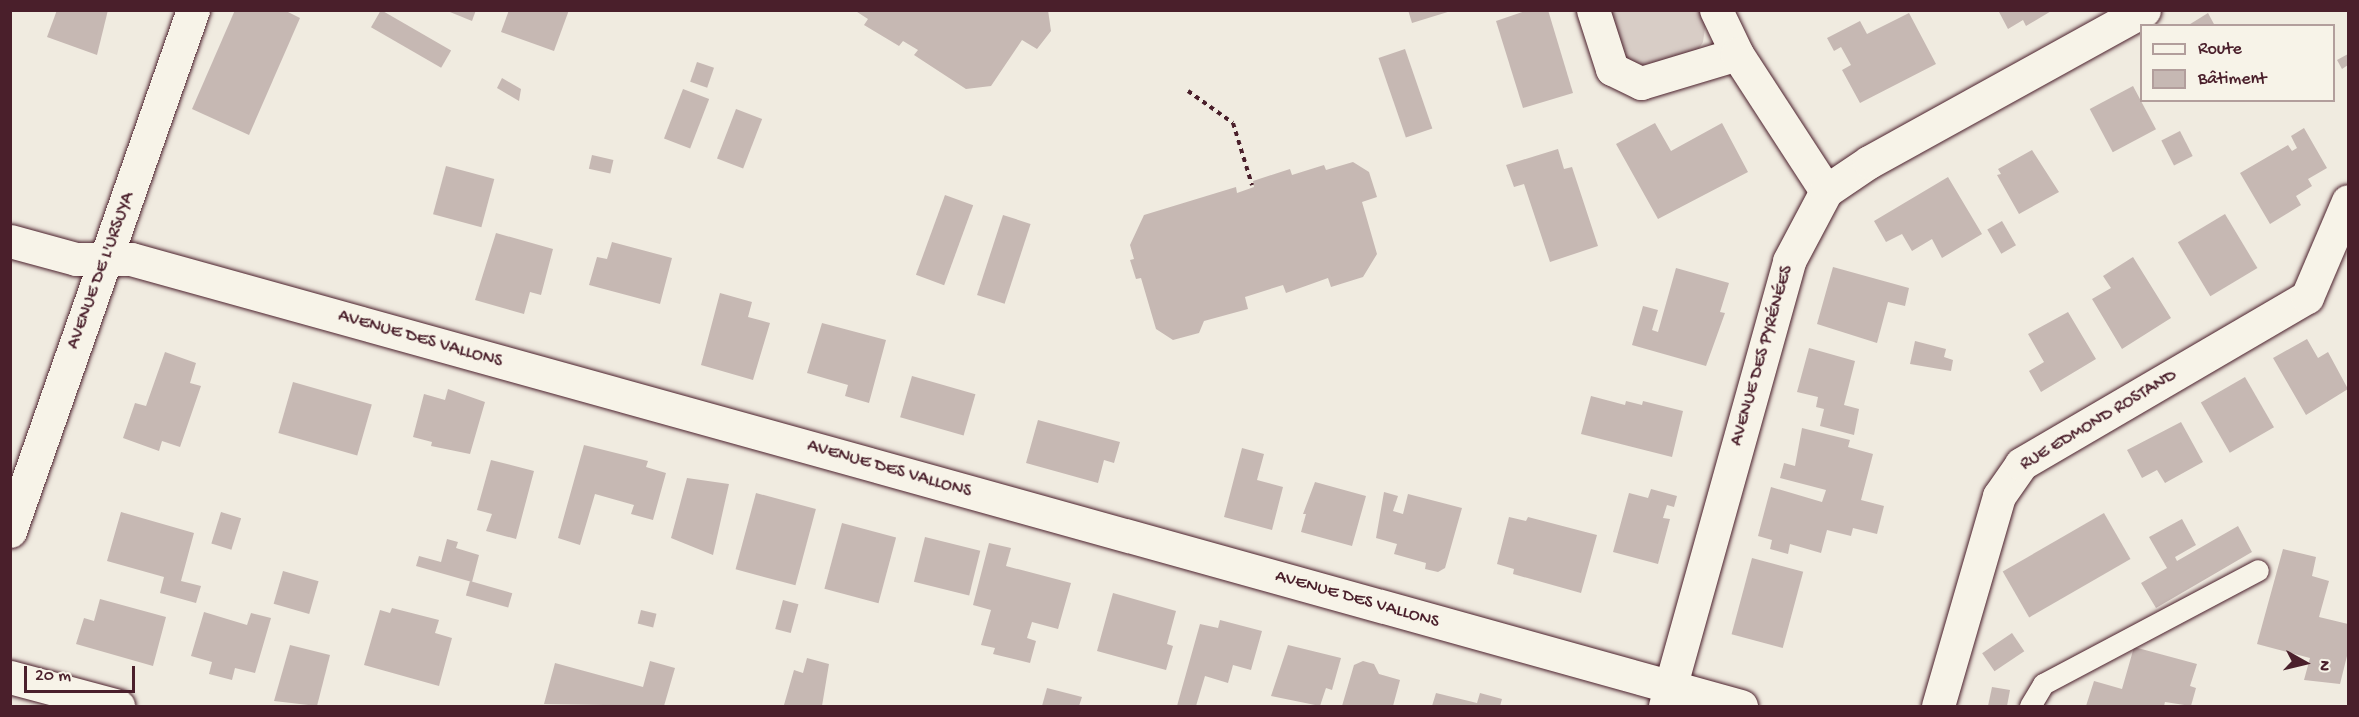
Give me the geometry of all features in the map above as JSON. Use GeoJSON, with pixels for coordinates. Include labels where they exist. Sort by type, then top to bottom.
{"type":"FeatureCollection","features":[{"type":"Feature","properties":{"kind":"street","name":"AVENUE DE L'URSUYA"},"geometry":{"type":"LineString","coordinates":[[10,531],[193,10]]}},
{"type":"Feature","properties":{"kind":"street"},"geometry":{"type":"LineString","coordinates":[[1593,10],[1612,69],[1641,83],[1737,54]]}},
{"type":"Feature","properties":{"kind":"street"},"geometry":{"type":"LineString","coordinates":[[1716,10],[1737,54],[1826,191]]}},
{"type":"Feature","properties":{"kind":"street","name":"AVENUE DES PYRÉNÉES"},"geometry":{"type":"LineString","coordinates":[[1668,697],[1790,261],[1826,191],[1869,162],[2144,10]]}},
{"type":"Feature","properties":{"kind":"street","name":"RUE EDMOND ROSTAND"},"geometry":{"type":"LineString","coordinates":[[1938,706],[1998,496],[2020,464],[2307,297],[2349,201]]}},
{"type":"Feature","properties":{"kind":"street","name":"AVENUE DES VALLONS"},"geometry":{"type":"LineString","coordinates":[[10,241],[76,259],[148,264],[1668,697],[1742,706]]}},
{"type":"Feature","properties":{"kind":"street"},"geometry":{"type":"LineString","coordinates":[[10,677],[118,706]]}},
{"type":"Feature","properties":{"kind":"lane"},"geometry":{"type":"LineString","coordinates":[[2030,706],[2043,684],[2258,570]]}},
{"type":"Feature","properties":{"kind":"path"},"geometry":{"type":"LineString","coordinates":[[1188,91],[1233,123],[1252,185]]}},
{"type":"Feature","properties":{"kind":"shaded area"},"geometry":{"type":"Polygon","coordinates":[[[1605,11],[1700,11],[1706,21],[1703,42],[1696,53],[1643,69],[1627,59],[1615,43],[1605,11]]]}},
{"type":"Feature","properties":{"kind":"building"},"geometry":{"type":"Polygon","coordinates":[[[57,10],[108,10],[97,55],[47,37],[57,10]]]}},
{"type":"Feature","properties":{"kind":"building"},"geometry":{"type":"Polygon","coordinates":[[[235,10],[284,10],[300,18],[249,135],[192,109],[235,10]]]}},
{"type":"Feature","properties":{"kind":"building"},"geometry":{"type":"Polygon","coordinates":[[[381,10],[451,50],[441,68],[371,27],[381,10]]]}},
{"type":"Feature","properties":{"kind":"building"},"geometry":{"type":"Polygon","coordinates":[[[445,10],[476,10],[472,21],[445,10]]]}},
{"type":"Feature","properties":{"kind":"building"},"geometry":{"type":"Polygon","coordinates":[[[509,10],[569,10],[554,51],[501,32],[509,10]]]}},
{"type":"Feature","properties":{"kind":"building"},"geometry":{"type":"Polygon","coordinates":[[[854,10],[1048,10],[1051,31],[1037,49],[1022,40],[991,86],[966,89],[914,55],[918,50],[903,41],[899,46],[864,25],[868,19],[854,10]]]}},
{"type":"Feature","properties":{"kind":"building"},"geometry":{"type":"Polygon","coordinates":[[[1408,10],[1451,10],[1451,11],[1412,23],[1408,10]]]}},
{"type":"Feature","properties":{"kind":"building"},"geometry":{"type":"Polygon","coordinates":[[[1528,10],[1548,10],[1573,93],[1523,108],[1496,21],[1528,10]]]}},
{"type":"Feature","properties":{"kind":"building"},"geometry":{"type":"Polygon","coordinates":[[[1998,10],[2053,10],[2026,26],[2023,20],[2008,29],[1998,10]]]}},
{"type":"Feature","properties":{"kind":"building"},"geometry":{"type":"Polygon","coordinates":[[[1909,13],[1936,64],[1860,103],[1842,70],[1851,65],[1841,47],[1834,51],[1827,38],[1860,21],[1867,34],[1909,13]]]}},
{"type":"Feature","properties":{"kind":"building"},"geometry":{"type":"Polygon","coordinates":[[[2208,13],[2214,24],[2190,24],[2208,13]]]}},
{"type":"Feature","properties":{"kind":"building"},"geometry":{"type":"Polygon","coordinates":[[[1405,49],[1432,128],[1406,138],[1379,58],[1405,49]]]}},
{"type":"Feature","properties":{"kind":"building"},"geometry":{"type":"Polygon","coordinates":[[[2348,54],[2348,65],[2342,69],[2337,60],[2348,54]]]}},
{"type":"Feature","properties":{"kind":"building"},"geometry":{"type":"Polygon","coordinates":[[[697,62],[714,68],[707,88],[690,82],[697,62]]]}},
{"type":"Feature","properties":{"kind":"building"},"geometry":{"type":"Polygon","coordinates":[[[502,78],[521,89],[519,101],[497,88],[502,78]]]}},
{"type":"Feature","properties":{"kind":"building"},"geometry":{"type":"Polygon","coordinates":[[[2133,86],[2156,129],[2113,152],[2090,109],[2133,86]]]}},
{"type":"Feature","properties":{"kind":"building"},"geometry":{"type":"Polygon","coordinates":[[[683,89],[709,99],[690,149],[664,138],[683,89]]]}},
{"type":"Feature","properties":{"kind":"building"},"geometry":{"type":"Polygon","coordinates":[[[736,109],[762,119],[743,169],[717,158],[736,109]]]}},
{"type":"Feature","properties":{"kind":"building"},"geometry":{"type":"Polygon","coordinates":[[[1655,123],[1671,151],[1722,123],[1748,172],[1658,219],[1616,144],[1655,123]]]}},
{"type":"Feature","properties":{"kind":"building"},"geometry":{"type":"Polygon","coordinates":[[[2304,128],[2327,168],[2308,179],[2312,186],[2296,196],[2301,205],[2270,224],[2240,173],[2288,145],[2292,151],[2297,148],[2291,136],[2304,128]]]}},
{"type":"Feature","properties":{"kind":"building"},"geometry":{"type":"Polygon","coordinates":[[[2180,131],[2193,156],[2174,165],[2161,141],[2180,131]]]}},
{"type":"Feature","properties":{"kind":"building"},"geometry":{"type":"Polygon","coordinates":[[[1558,149],[1564,169],[1572,167],[1598,246],[1550,262],[1524,184],[1514,187],[1506,165],[1558,149]]]}},
{"type":"Feature","properties":{"kind":"building"},"geometry":{"type":"Polygon","coordinates":[[[2032,150],[2059,192],[2019,214],[1997,175],[2001,174],[1998,169],[2032,150]]]}},
{"type":"Feature","properties":{"kind":"building"},"geometry":{"type":"Polygon","coordinates":[[[592,155],[613,160],[610,174],[589,169],[592,155]]]}},
{"type":"Feature","properties":{"kind":"building"},"geometry":{"type":"Polygon","coordinates":[[[1353,162],[1369,172],[1377,197],[1362,202],[1377,254],[1363,277],[1331,287],[1328,278],[1286,293],[1283,285],[1245,297],[1248,309],[1204,321],[1199,333],[1173,340],[1156,329],[1141,278],[1136,279],[1130,260],[1134,259],[1130,245],[1144,215],[1236,187],[1237,193],[1254,187],[1253,181],[1290,169],[1292,175],[1324,165],[1326,170],[1353,162]]]}},
{"type":"Feature","properties":{"kind":"building"},"geometry":{"type":"Polygon","coordinates":[[[446,166],[494,179],[481,227],[433,214],[446,166]]]}},
{"type":"Feature","properties":{"kind":"building"},"geometry":{"type":"Polygon","coordinates":[[[1948,177],[1982,234],[1942,258],[1932,239],[1912,251],[1902,234],[1886,242],[1874,221],[1948,177]]]}},
{"type":"Feature","properties":{"kind":"building"},"geometry":{"type":"Polygon","coordinates":[[[945,195],[973,205],[944,285],[916,275],[945,195]]]}},
{"type":"Feature","properties":{"kind":"building"},"geometry":{"type":"Polygon","coordinates":[[[2225,214],[2257,268],[2210,296],[2178,242],[2225,214]]]}},
{"type":"Feature","properties":{"kind":"building"},"geometry":{"type":"Polygon","coordinates":[[[1003,215],[1031,224],[1005,304],[977,295],[1003,215]]]}},
{"type":"Feature","properties":{"kind":"building"},"geometry":{"type":"Polygon","coordinates":[[[2002,221],[2016,245],[2001,254],[1987,230],[2002,221]]]}},
{"type":"Feature","properties":{"kind":"building"},"geometry":{"type":"Polygon","coordinates":[[[496,233],[553,249],[541,295],[530,292],[524,314],[475,300],[496,233]]]}},
{"type":"Feature","properties":{"kind":"building"},"geometry":{"type":"Polygon","coordinates":[[[612,242],[672,258],[660,304],[589,285],[597,257],[607,259],[612,242]]]}},
{"type":"Feature","properties":{"kind":"building"},"geometry":{"type":"Polygon","coordinates":[[[2133,257],[2171,318],[2122,349],[2092,299],[2111,288],[2103,276],[2133,257]]]}},
{"type":"Feature","properties":{"kind":"building"},"geometry":{"type":"Polygon","coordinates":[[[1833,267],[1909,288],[1905,306],[1888,302],[1877,343],[1817,324],[1833,267]]]}},
{"type":"Feature","properties":{"kind":"building"},"geometry":{"type":"Polygon","coordinates":[[[1676,268],[1729,283],[1720,312],[1725,313],[1706,366],[1632,345],[1643,306],[1658,310],[1652,330],[1658,332],[1676,268]]]}},
{"type":"Feature","properties":{"kind":"building"},"geometry":{"type":"Polygon","coordinates":[[[720,293],[752,302],[748,317],[770,323],[753,380],[701,365],[720,293]]]}},
{"type":"Feature","properties":{"kind":"building"},"geometry":{"type":"Polygon","coordinates":[[[2068,312],[2096,359],[2041,392],[2029,371],[2044,362],[2028,334],[2068,312]]]}},
{"type":"Feature","properties":{"kind":"building"},"geometry":{"type":"Polygon","coordinates":[[[822,323],[886,340],[869,403],[845,396],[848,385],[807,373],[822,323]]]}},
{"type":"Feature","properties":{"kind":"building"},"geometry":{"type":"Polygon","coordinates":[[[2307,339],[2318,358],[2328,352],[2348,389],[2306,415],[2273,358],[2307,339]]]}},
{"type":"Feature","properties":{"kind":"building"},"geometry":{"type":"Polygon","coordinates":[[[1915,341],[1946,349],[1944,357],[1953,360],[1951,371],[1910,364],[1915,341]]]}},
{"type":"Feature","properties":{"kind":"building"},"geometry":{"type":"Polygon","coordinates":[[[1809,348],[1855,361],[1844,405],[1859,409],[1854,435],[1820,426],[1824,409],[1816,407],[1818,397],[1797,392],[1809,348]]]}},
{"type":"Feature","properties":{"kind":"building"},"geometry":{"type":"Polygon","coordinates":[[[165,352],[196,363],[190,383],[201,386],[180,447],[162,441],[159,451],[123,438],[135,403],[146,406],[165,352]]]}},
{"type":"Feature","properties":{"kind":"building"},"geometry":{"type":"Polygon","coordinates":[[[912,376],[975,394],[964,436],[900,417],[912,376]]]}},
{"type":"Feature","properties":{"kind":"building"},"geometry":{"type":"Polygon","coordinates":[[[2245,377],[2274,427],[2230,453],[2201,402],[2245,377]]]}},
{"type":"Feature","properties":{"kind":"building"},"geometry":{"type":"Polygon","coordinates":[[[293,382],[372,405],[357,456],[278,433],[293,382]]]}},
{"type":"Feature","properties":{"kind":"building"},"geometry":{"type":"Polygon","coordinates":[[[448,389],[485,402],[470,454],[431,446],[432,442],[413,437],[424,394],[445,400],[448,389]]]}},
{"type":"Feature","properties":{"kind":"building"},"geometry":{"type":"Polygon","coordinates":[[[1591,396],[1625,405],[1626,401],[1642,405],[1643,401],[1683,411],[1672,457],[1581,434],[1591,396]]]}},
{"type":"Feature","properties":{"kind":"building"},"geometry":{"type":"Polygon","coordinates":[[[1038,420],[1120,442],[1114,463],[1104,460],[1098,483],[1026,463],[1038,420]]]}},
{"type":"Feature","properties":{"kind":"building"},"geometry":{"type":"Polygon","coordinates":[[[2181,422],[2203,462],[2165,483],[2157,470],[2142,478],[2127,450],[2181,422]]]}},
{"type":"Feature","properties":{"kind":"building"},"geometry":{"type":"Polygon","coordinates":[[[1802,428],[1850,440],[1848,447],[1873,454],[1861,500],[1884,506],[1877,534],[1853,528],[1851,536],[1827,530],[1821,553],[1790,544],[1788,554],[1770,549],[1772,540],[1758,536],[1771,487],[1822,502],[1826,490],[1780,478],[1784,463],[1795,466],[1802,428]]]}},
{"type":"Feature","properties":{"kind":"building"},"geometry":{"type":"Polygon","coordinates":[[[584,445],[648,461],[646,467],[666,473],[653,520],[631,514],[634,505],[595,494],[580,545],[558,538],[584,445]]]}},
{"type":"Feature","properties":{"kind":"building"},"geometry":{"type":"Polygon","coordinates":[[[1242,448],[1264,454],[1257,480],[1283,487],[1272,530],[1224,517],[1242,448]]]}},
{"type":"Feature","properties":{"kind":"building"},"geometry":{"type":"Polygon","coordinates":[[[491,460],[534,471],[516,539],[486,531],[492,514],[477,510],[491,460]]]}},
{"type":"Feature","properties":{"kind":"building"},"geometry":{"type":"Polygon","coordinates":[[[687,478],[729,484],[713,555],[671,538],[687,478]]]}},
{"type":"Feature","properties":{"kind":"building"},"geometry":{"type":"Polygon","coordinates":[[[1315,482],[1366,496],[1352,546],[1301,532],[1306,514],[1303,514],[1315,482]]]}},
{"type":"Feature","properties":{"kind":"building"},"geometry":{"type":"Polygon","coordinates":[[[1651,489],[1677,496],[1674,507],[1667,505],[1663,518],[1670,519],[1658,564],[1613,552],[1629,493],[1648,498],[1651,489]]]}},
{"type":"Feature","properties":{"kind":"building"},"geometry":{"type":"Polygon","coordinates":[[[1384,492],[1398,496],[1393,511],[1403,514],[1408,494],[1462,508],[1445,568],[1438,572],[1425,569],[1426,563],[1394,554],[1397,544],[1376,538],[1384,492]]]}},
{"type":"Feature","properties":{"kind":"building"},"geometry":{"type":"Polygon","coordinates":[[[756,493],[816,509],[795,585],[736,569],[756,493]]]}},
{"type":"Feature","properties":{"kind":"building"},"geometry":{"type":"Polygon","coordinates":[[[121,512],[194,533],[181,581],[201,586],[196,603],[160,593],[164,577],[107,561],[121,512]]]}},
{"type":"Feature","properties":{"kind":"building"},"geometry":{"type":"Polygon","coordinates":[[[221,512],[241,518],[231,550],[211,544],[221,512]]]}},
{"type":"Feature","properties":{"kind":"building"},"geometry":{"type":"Polygon","coordinates":[[[2104,513],[2130,559],[2029,617],[2003,572],[2104,513]]]}},
{"type":"Feature","properties":{"kind":"building"},"geometry":{"type":"Polygon","coordinates":[[[1509,517],[1526,521],[1528,517],[1597,535],[1581,593],[1513,574],[1514,569],[1497,564],[1509,517]]]}},
{"type":"Feature","properties":{"kind":"building"},"geometry":{"type":"Polygon","coordinates":[[[2182,519],[2196,545],[2175,557],[2177,561],[2238,526],[2252,552],[2156,608],[2141,583],[2167,568],[2149,537],[2182,519]]]}},
{"type":"Feature","properties":{"kind":"building"},"geometry":{"type":"Polygon","coordinates":[[[842,523],[896,537],[878,603],[824,589],[842,523]]]}},
{"type":"Feature","properties":{"kind":"building"},"geometry":{"type":"Polygon","coordinates":[[[925,537],[980,551],[969,595],[914,582],[925,537]]]}},
{"type":"Feature","properties":{"kind":"building"},"geometry":{"type":"Polygon","coordinates":[[[447,539],[458,542],[456,548],[479,555],[472,582],[416,566],[419,556],[441,562],[447,539]]]}},
{"type":"Feature","properties":{"kind":"building"},"geometry":{"type":"Polygon","coordinates":[[[989,543],[1011,548],[1006,566],[1071,583],[1058,629],[1032,622],[1027,638],[1036,641],[1030,663],[993,654],[995,648],[981,645],[991,610],[973,605],[989,543]]]}},
{"type":"Feature","properties":{"kind":"building"},"geometry":{"type":"Polygon","coordinates":[[[2283,549],[2316,557],[2312,576],[2329,581],[2319,617],[2348,624],[2348,652],[2340,684],[2304,680],[2310,658],[2257,644],[2283,549]]]}},
{"type":"Feature","properties":{"kind":"building"},"geometry":{"type":"Polygon","coordinates":[[[1752,558],[1803,572],[1783,648],[1732,634],[1752,558]]]}},
{"type":"Feature","properties":{"kind":"building"},"geometry":{"type":"Polygon","coordinates":[[[283,571],[319,581],[309,614],[274,604],[283,571]]]}},
{"type":"Feature","properties":{"kind":"building"},"geometry":{"type":"Polygon","coordinates":[[[470,581],[512,593],[508,608],[466,595],[470,581]]]}},
{"type":"Feature","properties":{"kind":"building"},"geometry":{"type":"Polygon","coordinates":[[[1113,593],[1176,611],[1167,644],[1173,646],[1166,670],[1097,651],[1113,593]]]}},
{"type":"Feature","properties":{"kind":"building"},"geometry":{"type":"Polygon","coordinates":[[[100,599],[166,617],[153,666],[76,644],[84,618],[94,621],[100,599]]]}},
{"type":"Feature","properties":{"kind":"building"},"geometry":{"type":"Polygon","coordinates":[[[783,600],[798,604],[791,633],[775,629],[783,600]]]}},
{"type":"Feature","properties":{"kind":"building"},"geometry":{"type":"Polygon","coordinates":[[[392,608],[439,620],[435,633],[452,638],[439,686],[364,665],[380,610],[390,613],[392,608]]]}},
{"type":"Feature","properties":{"kind":"building"},"geometry":{"type":"Polygon","coordinates":[[[641,610],[657,614],[653,627],[638,624],[641,610]]]}},
{"type":"Feature","properties":{"kind":"building"},"geometry":{"type":"Polygon","coordinates":[[[204,612],[247,625],[251,613],[271,618],[255,673],[235,668],[232,680],[209,674],[212,662],[191,656],[204,612]]]}},
{"type":"Feature","properties":{"kind":"building"},"geometry":{"type":"Polygon","coordinates":[[[1220,620],[1262,631],[1251,670],[1233,665],[1228,683],[1205,676],[1196,706],[1177,706],[1200,624],[1218,628],[1220,620]]]}},
{"type":"Feature","properties":{"kind":"building"},"geometry":{"type":"Polygon","coordinates":[[[2012,633],[2024,651],[1994,671],[1982,653],[2012,633]]]}},
{"type":"Feature","properties":{"kind":"building"},"geometry":{"type":"Polygon","coordinates":[[[290,645],[330,655],[317,706],[274,701],[290,645]]]}},
{"type":"Feature","properties":{"kind":"building"},"geometry":{"type":"Polygon","coordinates":[[[1288,645],[1341,658],[1332,690],[1326,688],[1320,706],[1271,696],[1288,645]]]}},
{"type":"Feature","properties":{"kind":"building"},"geometry":{"type":"Polygon","coordinates":[[[2134,647],[2197,664],[2190,686],[2196,688],[2191,706],[2165,702],[2164,706],[2086,706],[2094,681],[2122,689],[2134,647]]]}},
{"type":"Feature","properties":{"kind":"building"},"geometry":{"type":"Polygon","coordinates":[[[807,658],[829,664],[822,706],[784,705],[794,670],[803,673],[807,658]]]}},
{"type":"Feature","properties":{"kind":"building"},"geometry":{"type":"Polygon","coordinates":[[[650,661],[675,668],[664,706],[544,704],[555,663],[643,687],[650,661]]]}},
{"type":"Feature","properties":{"kind":"building"},"geometry":{"type":"Polygon","coordinates":[[[1363,661],[1374,664],[1379,674],[1400,680],[1393,706],[1342,706],[1354,665],[1363,661]]]}},
{"type":"Feature","properties":{"kind":"building"},"geometry":{"type":"Polygon","coordinates":[[[1992,687],[2010,690],[2007,706],[1988,706],[1992,687]]]}},
{"type":"Feature","properties":{"kind":"building"},"geometry":{"type":"Polygon","coordinates":[[[1047,688],[1082,697],[1079,706],[1042,706],[1047,688]]]}},
{"type":"Feature","properties":{"kind":"building"},"geometry":{"type":"Polygon","coordinates":[[[1436,693],[1477,703],[1480,693],[1502,699],[1500,706],[1432,706],[1436,693]]]}}]}
